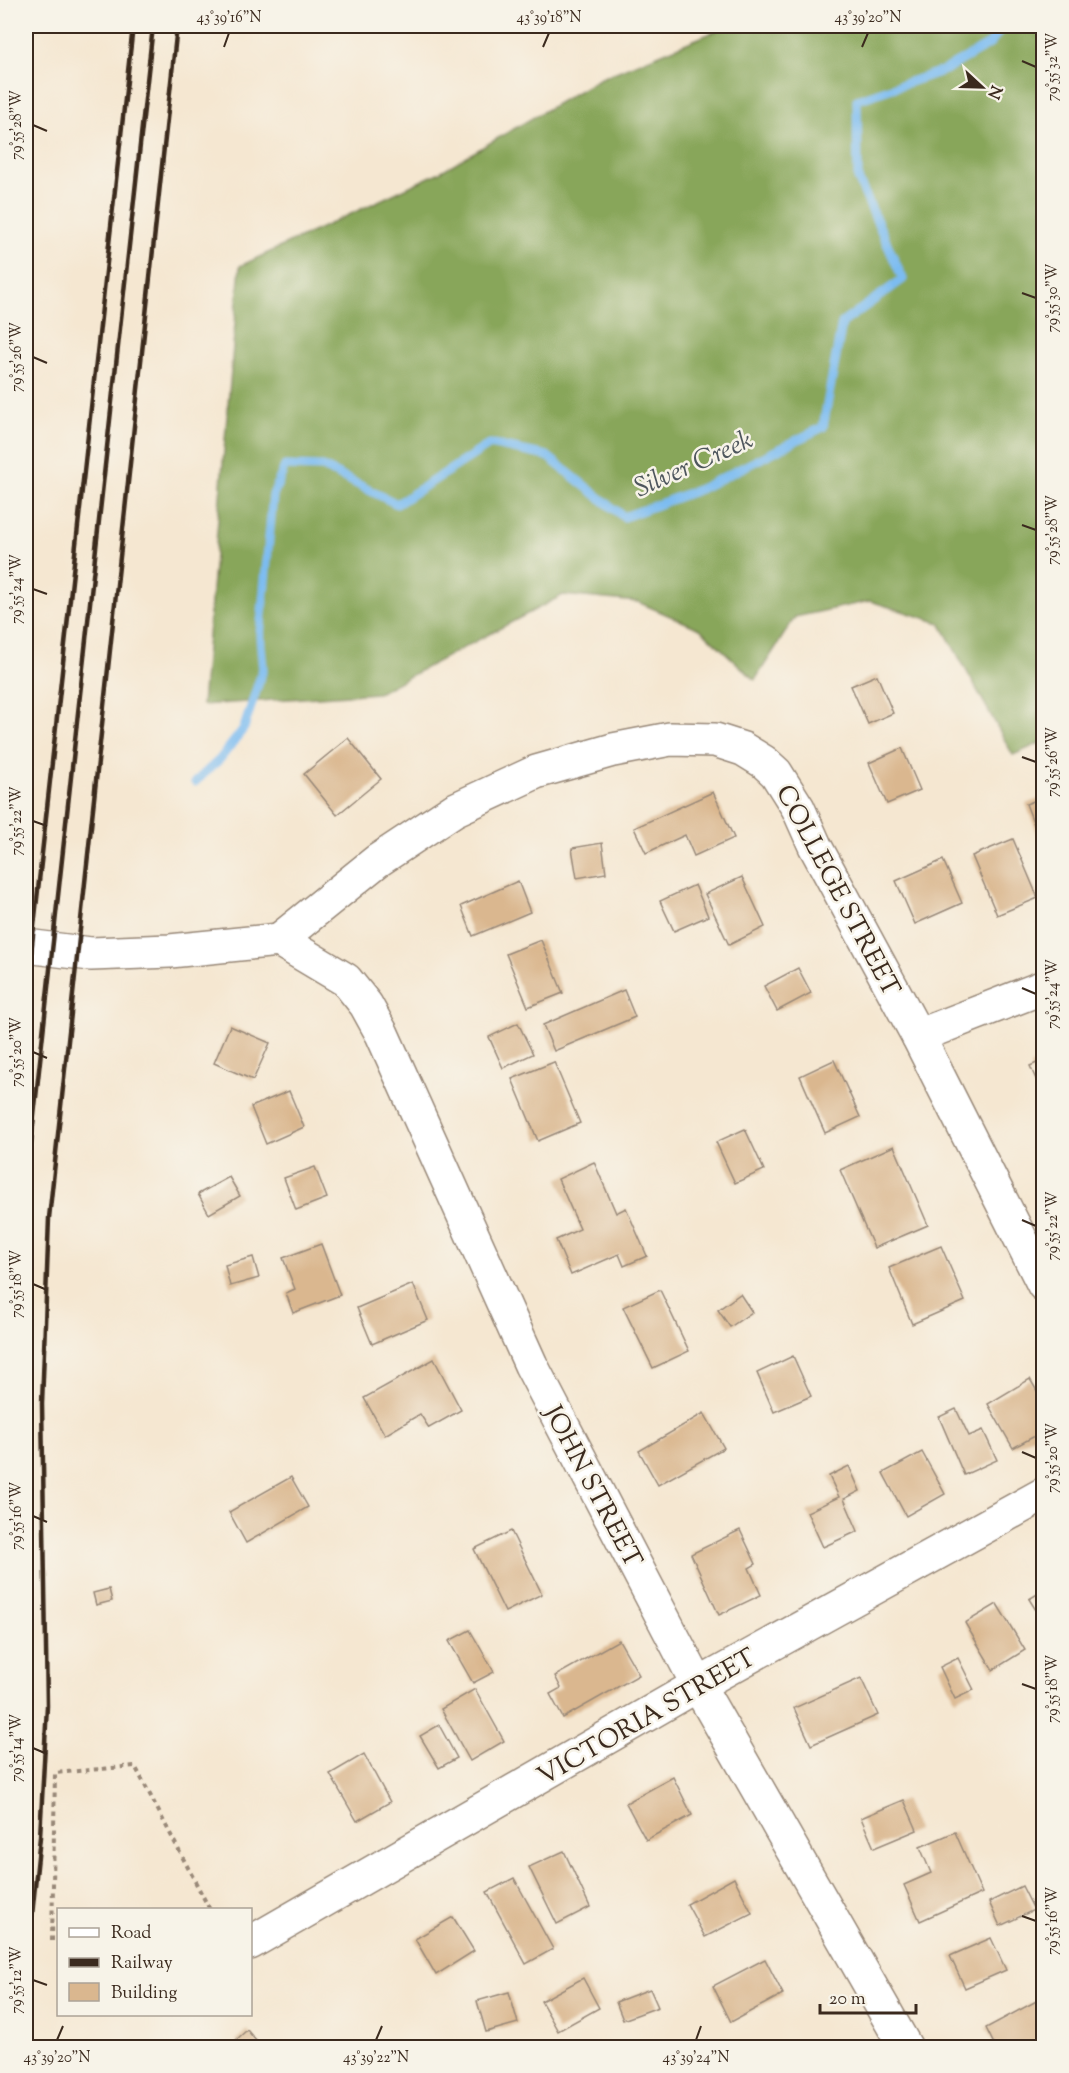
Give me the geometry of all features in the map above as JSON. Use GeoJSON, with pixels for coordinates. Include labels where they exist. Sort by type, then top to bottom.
{"type":"FeatureCollection","features":[{"type":"Feature","properties":{"kind":"street","name":"COLLEGE STREET"},"geometry":{"type":"LineString","coordinates":[[279,940],[377,861],[454,810],[536,772],[614,750],[670,739],[715,740],[743,749],[764,762],[776,773],[798,808],[815,846],[918,1036],[1044,1285]]}},
{"type":"Feature","properties":{"kind":"street"},"geometry":{"type":"LineString","coordinates":[[26,946],[91,954],[170,951],[279,940]]}},
{"type":"Feature","properties":{"kind":"street","name":"JOHN STREET"},"geometry":{"type":"LineString","coordinates":[[279,940],[346,980],[371,1014],[531,1365],[698,1685],[906,2048]]}},
{"type":"Feature","properties":{"kind":"street"},"geometry":{"type":"LineString","coordinates":[[918,1036],[1044,987]]}},
{"type":"Feature","properties":{"kind":"street","name":"VICTORIA STREET"},"geometry":{"type":"LineString","coordinates":[[252,1942],[698,1685],[1044,1494]]}},
{"type":"Feature","properties":{"kind":"path"},"geometry":{"type":"LineString","coordinates":[[52,1941],[55,1773],[135,1766],[209,1908]]}},
{"type":"Feature","properties":{"kind":"green space"},"geometry":{"type":"Polygon","coordinates":[[[728,26],[1043,26],[1043,742],[1013,755],[940,623],[870,601],[795,617],[755,680],[700,629],[638,602],[563,595],[378,693],[202,705],[240,266],[440,172],[599,79],[728,26]]]}},
{"type":"Feature","properties":{"kind":"building"},"geometry":{"type":"Polygon","coordinates":[[[877,675],[893,713],[868,724],[851,686],[877,675]]]}},
{"type":"Feature","properties":{"kind":"building"},"geometry":{"type":"Polygon","coordinates":[[[348,738],[381,779],[337,815],[304,774],[348,738]]]}},
{"type":"Feature","properties":{"kind":"building"},"geometry":{"type":"Polygon","coordinates":[[[902,748],[920,790],[887,804],[869,763],[902,748]]]}},
{"type":"Feature","properties":{"kind":"building"},"geometry":{"type":"Polygon","coordinates":[[[713,792],[734,838],[694,856],[685,835],[646,853],[634,828],[713,792]]]}},
{"type":"Feature","properties":{"kind":"building"},"geometry":{"type":"Polygon","coordinates":[[[1044,797],[1044,847],[1043,847],[1026,804],[1044,797]]]}},
{"type":"Feature","properties":{"kind":"building"},"geometry":{"type":"Polygon","coordinates":[[[1013,839],[1038,898],[997,915],[972,856],[1013,839]]]}},
{"type":"Feature","properties":{"kind":"building"},"geometry":{"type":"Polygon","coordinates":[[[602,843],[606,873],[577,878],[572,848],[602,843]]]}},
{"type":"Feature","properties":{"kind":"building"},"geometry":{"type":"Polygon","coordinates":[[[943,860],[962,903],[915,924],[896,881],[943,860]]]}},
{"type":"Feature","properties":{"kind":"building"},"geometry":{"type":"Polygon","coordinates":[[[742,877],[765,927],[729,945],[705,894],[742,877]]]}},
{"type":"Feature","properties":{"kind":"building"},"geometry":{"type":"Polygon","coordinates":[[[518,881],[530,912],[473,936],[461,906],[518,881]]]}},
{"type":"Feature","properties":{"kind":"building"},"geometry":{"type":"Polygon","coordinates":[[[695,885],[708,916],[674,931],[660,901],[695,885]]]}},
{"type":"Feature","properties":{"kind":"building"},"geometry":{"type":"Polygon","coordinates":[[[541,940],[563,993],[528,1007],[506,954],[541,940]]]}},
{"type":"Feature","properties":{"kind":"building"},"geometry":{"type":"Polygon","coordinates":[[[798,968],[811,993],[777,1011],[764,986],[798,968]]]}},
{"type":"Feature","properties":{"kind":"building"},"geometry":{"type":"Polygon","coordinates":[[[624,990],[635,1017],[554,1051],[543,1025],[624,990]]]}},
{"type":"Feature","properties":{"kind":"building"},"geometry":{"type":"Polygon","coordinates":[[[518,1023],[533,1054],[503,1068],[489,1037],[518,1023]]]}},
{"type":"Feature","properties":{"kind":"building"},"geometry":{"type":"Polygon","coordinates":[[[230,1026],[270,1043],[253,1080],[214,1063],[230,1026]]]}},
{"type":"Feature","properties":{"kind":"building"},"geometry":{"type":"Polygon","coordinates":[[[834,1060],[860,1117],[825,1133],[800,1076],[834,1060]]]}},
{"type":"Feature","properties":{"kind":"building"},"geometry":{"type":"Polygon","coordinates":[[[1044,1060],[1044,1097],[1030,1066],[1044,1060]]]}},
{"type":"Feature","properties":{"kind":"building"},"geometry":{"type":"Polygon","coordinates":[[[554,1062],[580,1123],[538,1141],[512,1079],[554,1062]]]}},
{"type":"Feature","properties":{"kind":"building"},"geometry":{"type":"Polygon","coordinates":[[[289,1091],[304,1127],[266,1144],[251,1107],[289,1091]]]}},
{"type":"Feature","properties":{"kind":"building"},"geometry":{"type":"Polygon","coordinates":[[[745,1129],[764,1170],[735,1183],[716,1142],[745,1129]]]}},
{"type":"Feature","properties":{"kind":"building"},"geometry":{"type":"Polygon","coordinates":[[[894,1146],[928,1225],[874,1248],[840,1170],[894,1146]]]}},
{"type":"Feature","properties":{"kind":"building"},"geometry":{"type":"Polygon","coordinates":[[[594,1162],[616,1213],[626,1208],[647,1256],[624,1266],[619,1254],[571,1275],[556,1240],[580,1229],[558,1179],[594,1162]]]}},
{"type":"Feature","properties":{"kind":"building"},"geometry":{"type":"Polygon","coordinates":[[[315,1167],[327,1198],[296,1210],[284,1178],[315,1167]]]}},
{"type":"Feature","properties":{"kind":"building"},"geometry":{"type":"Polygon","coordinates":[[[229,1177],[240,1196],[209,1214],[198,1194],[229,1177]]]}},
{"type":"Feature","properties":{"kind":"building"},"geometry":{"type":"Polygon","coordinates":[[[321,1244],[340,1295],[293,1313],[286,1293],[295,1289],[283,1258],[321,1244]]]}},
{"type":"Feature","properties":{"kind":"building"},"geometry":{"type":"Polygon","coordinates":[[[941,1246],[965,1301],[912,1324],[889,1268],[941,1246]]]}},
{"type":"Feature","properties":{"kind":"building"},"geometry":{"type":"Polygon","coordinates":[[[253,1257],[259,1278],[230,1286],[225,1265],[253,1257]]]}},
{"type":"Feature","properties":{"kind":"building"},"geometry":{"type":"Polygon","coordinates":[[[413,1284],[428,1320],[372,1344],[357,1308],[413,1284]]]}},
{"type":"Feature","properties":{"kind":"building"},"geometry":{"type":"Polygon","coordinates":[[[660,1290],[689,1351],[653,1368],[623,1307],[660,1290]]]}},
{"type":"Feature","properties":{"kind":"building"},"geometry":{"type":"Polygon","coordinates":[[[740,1294],[752,1312],[730,1327],[718,1310],[740,1294]]]}},
{"type":"Feature","properties":{"kind":"building"},"geometry":{"type":"Polygon","coordinates":[[[793,1356],[811,1396],[774,1412],[757,1373],[793,1356]]]}},
{"type":"Feature","properties":{"kind":"building"},"geometry":{"type":"Polygon","coordinates":[[[434,1359],[461,1410],[429,1428],[420,1414],[385,1435],[364,1398],[434,1359]]]}},
{"type":"Feature","properties":{"kind":"building"},"geometry":{"type":"Polygon","coordinates":[[[1030,1379],[1044,1403],[1044,1431],[1013,1448],[988,1404],[1030,1379]]]}},
{"type":"Feature","properties":{"kind":"building"},"geometry":{"type":"Polygon","coordinates":[[[956,1409],[969,1436],[983,1430],[997,1460],[964,1475],[939,1417],[956,1409]]]}},
{"type":"Feature","properties":{"kind":"building"},"geometry":{"type":"Polygon","coordinates":[[[704,1413],[724,1448],[658,1485],[639,1451],[704,1413]]]}},
{"type":"Feature","properties":{"kind":"building"},"geometry":{"type":"Polygon","coordinates":[[[922,1452],[945,1494],[906,1516],[883,1473],[922,1452]]]}},
{"type":"Feature","properties":{"kind":"building"},"geometry":{"type":"Polygon","coordinates":[[[849,1466],[860,1491],[844,1499],[858,1531],[823,1547],[807,1512],[839,1497],[829,1476],[849,1466]]]}},
{"type":"Feature","properties":{"kind":"building"},"geometry":{"type":"Polygon","coordinates":[[[291,1477],[308,1507],[246,1543],[229,1512],[291,1477]]]}},
{"type":"Feature","properties":{"kind":"building"},"geometry":{"type":"Polygon","coordinates":[[[740,1530],[756,1564],[749,1568],[761,1595],[719,1615],[691,1554],[740,1530]]]}},
{"type":"Feature","properties":{"kind":"building"},"geometry":{"type":"Polygon","coordinates":[[[511,1531],[542,1594],[505,1612],[474,1549],[511,1531]]]}},
{"type":"Feature","properties":{"kind":"building"},"geometry":{"type":"Polygon","coordinates":[[[109,1589],[112,1601],[96,1605],[93,1593],[109,1589]]]}},
{"type":"Feature","properties":{"kind":"building"},"geometry":{"type":"Polygon","coordinates":[[[1044,1590],[1044,1623],[1029,1599],[1044,1590]]]}},
{"type":"Feature","properties":{"kind":"building"},"geometry":{"type":"Polygon","coordinates":[[[997,1604],[1025,1650],[993,1670],[965,1623],[997,1604]]]}},
{"type":"Feature","properties":{"kind":"building"},"geometry":{"type":"Polygon","coordinates":[[[470,1630],[494,1672],[473,1683],[449,1641],[470,1630]]]}},
{"type":"Feature","properties":{"kind":"building"},"geometry":{"type":"Polygon","coordinates":[[[619,1640],[639,1675],[563,1718],[550,1694],[561,1688],[555,1676],[619,1640]]]}},
{"type":"Feature","properties":{"kind":"building"},"geometry":{"type":"Polygon","coordinates":[[[958,1658],[974,1690],[955,1699],[940,1667],[958,1658]]]}},
{"type":"Feature","properties":{"kind":"building"},"geometry":{"type":"Polygon","coordinates":[[[861,1678],[878,1715],[811,1745],[794,1708],[861,1678]]]}},
{"type":"Feature","properties":{"kind":"building"},"geometry":{"type":"Polygon","coordinates":[[[475,1689],[504,1741],[470,1761],[441,1709],[475,1689]]]}},
{"type":"Feature","properties":{"kind":"building"},"geometry":{"type":"Polygon","coordinates":[[[439,1725],[457,1758],[439,1768],[420,1736],[439,1725]]]}},
{"type":"Feature","properties":{"kind":"building"},"geometry":{"type":"Polygon","coordinates":[[[364,1754],[390,1802],[357,1821],[330,1774],[364,1754]]]}},
{"type":"Feature","properties":{"kind":"building"},"geometry":{"type":"Polygon","coordinates":[[[673,1777],[692,1815],[646,1840],[626,1803],[673,1777]]]}},
{"type":"Feature","properties":{"kind":"building"},"geometry":{"type":"Polygon","coordinates":[[[904,1800],[917,1830],[874,1848],[861,1818],[904,1800]]]}},
{"type":"Feature","properties":{"kind":"building"},"geometry":{"type":"Polygon","coordinates":[[[955,1832],[982,1893],[920,1921],[904,1885],[931,1873],[920,1847],[955,1832]]]}},
{"type":"Feature","properties":{"kind":"building"},"geometry":{"type":"Polygon","coordinates":[[[564,1851],[590,1907],[557,1924],[529,1867],[564,1851]]]}},
{"type":"Feature","properties":{"kind":"building"},"geometry":{"type":"Polygon","coordinates":[[[514,1878],[553,1949],[526,1964],[487,1892],[514,1878]]]}},
{"type":"Feature","properties":{"kind":"building"},"geometry":{"type":"Polygon","coordinates":[[[734,1878],[752,1913],[705,1937],[687,1904],[734,1878]]]}},
{"type":"Feature","properties":{"kind":"building"},"geometry":{"type":"Polygon","coordinates":[[[1022,1886],[1034,1910],[1000,1926],[989,1902],[1022,1886]]]}},
{"type":"Feature","properties":{"kind":"building"},"geometry":{"type":"Polygon","coordinates":[[[453,1917],[474,1951],[436,1975],[415,1939],[453,1917]]]}},
{"type":"Feature","properties":{"kind":"building"},"geometry":{"type":"Polygon","coordinates":[[[991,1938],[1006,1970],[965,1988],[950,1956],[991,1938]]]}},
{"type":"Feature","properties":{"kind":"building"},"geometry":{"type":"Polygon","coordinates":[[[765,1959],[783,1994],[731,2022],[713,1986],[765,1959]]]}},
{"type":"Feature","properties":{"kind":"building"},"geometry":{"type":"Polygon","coordinates":[[[583,1978],[599,2008],[558,2031],[541,2001],[583,1978]]]}},
{"type":"Feature","properties":{"kind":"building"},"geometry":{"type":"Polygon","coordinates":[[[650,1989],[658,2007],[623,2020],[616,2002],[650,1989]]]}},
{"type":"Feature","properties":{"kind":"building"},"geometry":{"type":"Polygon","coordinates":[[[509,1992],[518,2023],[486,2032],[477,2001],[509,1992]]]}},
{"type":"Feature","properties":{"kind":"building"},"geometry":{"type":"Polygon","coordinates":[[[1044,1997],[1044,2045],[1039,2048],[996,2048],[986,2028],[1044,1997]]]}},
{"type":"Feature","properties":{"kind":"building"},"geometry":{"type":"Polygon","coordinates":[[[247,2030],[262,2048],[242,2048],[236,2040],[247,2030]]]}},
{"type":"Feature","properties":{"kind":"waterway","name":"Silver Creek"},"geometry":{"type":"LineString","coordinates":[[195,782],[220,759],[244,728],[263,669],[260,635],[273,495],[285,466],[323,467],[397,504],[490,444],[547,456],[624,517],[700,489],[823,427],[842,323],[903,279],[858,179],[857,100],[945,70],[991,43],[1002,26]]}},
{"type":"Feature","properties":{"kind":"railway"},"geometry":{"type":"LineString","coordinates":[[26,999],[133,26]]}},
{"type":"Feature","properties":{"kind":"railway"},"geometry":{"type":"LineString","coordinates":[[26,1189],[153,26]]}},
{"type":"Feature","properties":{"kind":"railway"},"geometry":{"type":"LineString","coordinates":[[26,1974],[40,1837],[47,1706],[42,1404],[49,1218],[177,26]]}}]}
